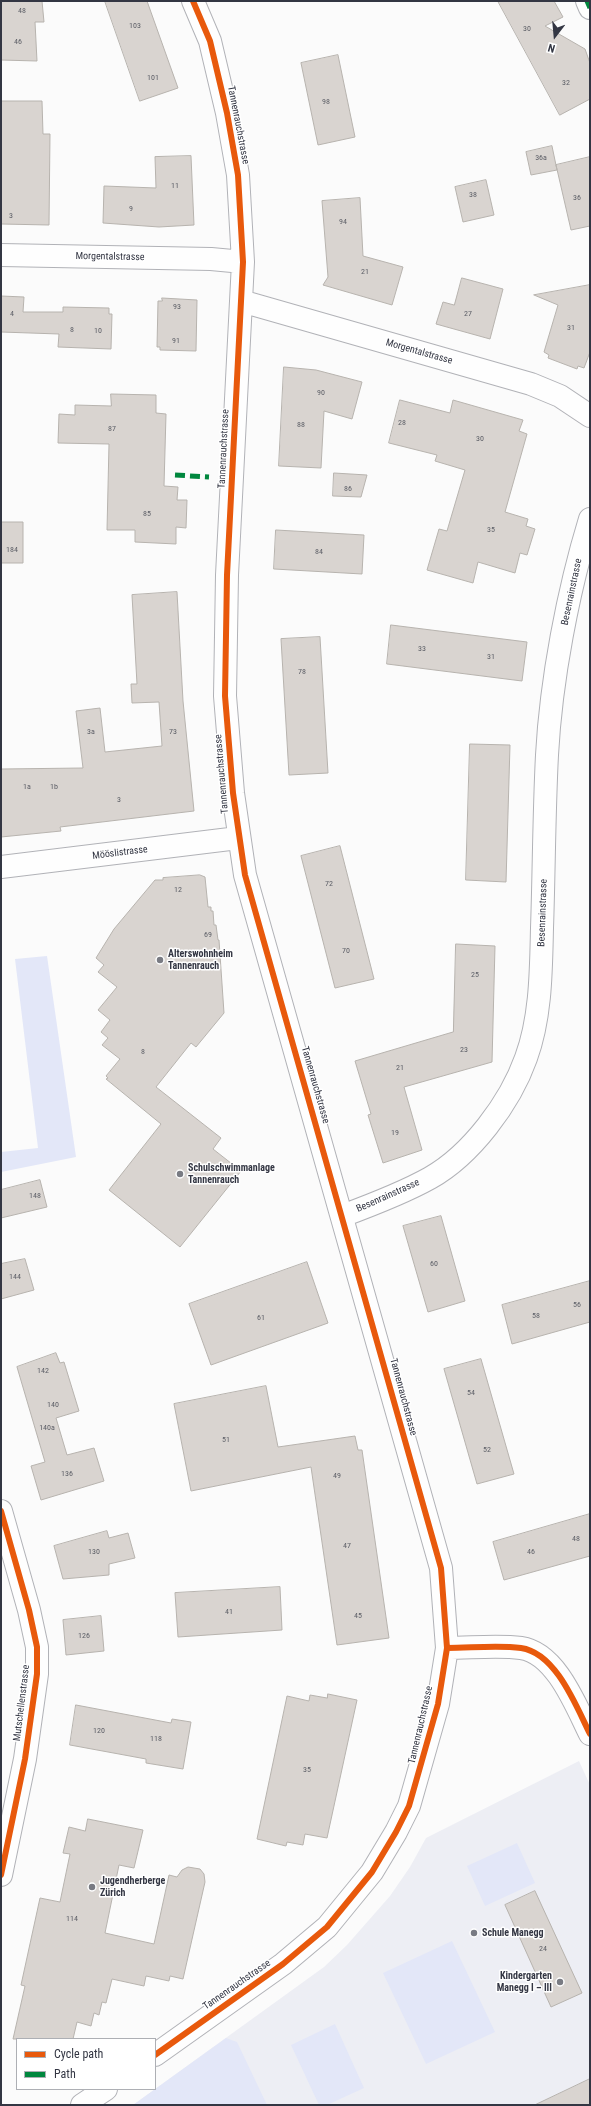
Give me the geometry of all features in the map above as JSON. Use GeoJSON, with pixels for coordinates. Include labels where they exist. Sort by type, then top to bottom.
{"type":"FeatureCollection","features":[{"type":"Feature","properties":{"kind":"street","name":"Tannenrauchstrasse"},"geometry":{"type":"LineString","coordinates":[[156,2054],[284,1964],[327,1927],[372,1872],[409,1806],[438,1704],[447,1648],[441,1568],[245,875],[238,838],[225,696],[227,575],[243,262],[238,175],[227,113],[210,41],[193,1]]}},
{"type":"Feature","properties":{"kind":"street"},"geometry":{"type":"LineString","coordinates":[[587,1],[590,8]]}},
{"type":"Feature","properties":{"kind":"street","name":"Morgentalstrasse"},"geometry":{"type":"LineString","coordinates":[[1,255],[211,259],[243,262]]}},
{"type":"Feature","properties":{"kind":"street","name":"Morgentalstrasse"},"geometry":{"type":"LineString","coordinates":[[241,301],[531,384],[560,396],[590,416]]}},
{"type":"Feature","properties":{"kind":"street","name":"Besenrainstrasse"},"geometry":{"type":"LineString","coordinates":[[342,1216],[430,1178],[462,1154],[490,1122],[509,1093],[526,1059],[537,1010],[542,956],[547,754],[553,702],[563,633],[590,519]]}},
{"type":"Feature","properties":{"kind":"street","name":"Mööslistrasse"},"geometry":{"type":"LineString","coordinates":[[1,867],[238,838]]}},
{"type":"Feature","properties":{"kind":"street","name":"Mutschellenstrasse"},"geometry":{"type":"LineString","coordinates":[[1,1511],[29,1610],[37,1647],[38,1674],[24,1766],[1,1875]]}},
{"type":"Feature","properties":{"kind":"street"},"geometry":{"type":"LineString","coordinates":[[447,1648],[522,1648],[544,1659],[561,1676],[590,1734]]}},
{"type":"Feature","properties":{"kind":"street"},"geometry":{"type":"LineString","coordinates":[[82,2105],[104,2090]]}},
{"type":"Feature","properties":{"kind":"shaded area"},"geometry":{"type":"Polygon","coordinates":[[[47,956],[76,1157],[1,1172],[1,1152],[38,1148],[15,959],[47,956]]]}},
{"type":"Feature","properties":{"kind":"shaded area","name":"Schule Manegg"},"geometry":{"type":"Polygon","coordinates":[[[579,1761],[590,1785],[590,2105],[133,2105],[154,2090],[156,2090],[156,2088],[324,1967],[347,1945],[390,1896],[410,1867],[426,1838],[579,1761]]]}},
{"type":"Feature","properties":{"kind":"shaded area"},"geometry":{"type":"Polygon","coordinates":[[[517,1843],[535,1883],[485,1906],[467,1866],[517,1843]]]}},
{"type":"Feature","properties":{"kind":"shaded area"},"geometry":{"type":"Polygon","coordinates":[[[452,1941],[495,2032],[426,2064],[383,1973],[452,1941]]]}},
{"type":"Feature","properties":{"kind":"shaded area"},"geometry":{"type":"Polygon","coordinates":[[[335,2024],[364,2088],[327,2105],[319,2105],[291,2045],[335,2024]]]}},
{"type":"Feature","properties":{"kind":"shaded area"},"geometry":{"type":"Polygon","coordinates":[[[226,2038],[237,2042],[267,2105],[133,2105],[156,2090],[156,2088],[226,2038]]]}},
{"type":"Feature","properties":{"kind":"building"},"geometry":{"type":"Polygon","coordinates":[[[1,1],[42,1],[44,22],[35,22],[37,61],[1,60],[1,1]]]}},
{"type":"Feature","properties":{"kind":"building"},"geometry":{"type":"Polygon","coordinates":[[[105,1],[147,1],[178,88],[140,101],[105,1]]]}},
{"type":"Feature","properties":{"kind":"building"},"geometry":{"type":"Polygon","coordinates":[[[498,1],[554,1],[563,17],[545,26],[585,49],[590,63],[590,99],[560,115],[498,1]]]}},
{"type":"Feature","properties":{"kind":"building"},"geometry":{"type":"Polygon","coordinates":[[[338,55],[355,137],[318,145],[301,63],[338,55]]]}},
{"type":"Feature","properties":{"kind":"building"},"geometry":{"type":"Polygon","coordinates":[[[1,101],[42,101],[43,134],[50,134],[49,225],[1,224],[1,101]]]}},
{"type":"Feature","properties":{"kind":"building"},"geometry":{"type":"Polygon","coordinates":[[[552,146],[557,170],[531,175],[526,152],[552,146]]]}},
{"type":"Feature","properties":{"kind":"building"},"geometry":{"type":"Polygon","coordinates":[[[191,156],[194,225],[159,227],[103,223],[104,186],[156,188],[155,157],[191,156]]]}},
{"type":"Feature","properties":{"kind":"building"},"geometry":{"type":"Polygon","coordinates":[[[590,157],[590,226],[571,230],[556,165],[590,157]]]}},
{"type":"Feature","properties":{"kind":"building"},"geometry":{"type":"Polygon","coordinates":[[[486,180],[494,215],[463,222],[455,187],[486,180]]]}},
{"type":"Feature","properties":{"kind":"building"},"geometry":{"type":"Polygon","coordinates":[[[360,198],[363,256],[403,267],[392,305],[323,285],[328,277],[322,201],[360,198]]]}},
{"type":"Feature","properties":{"kind":"building"},"geometry":{"type":"Polygon","coordinates":[[[462,278],[503,289],[490,339],[436,324],[443,302],[454,305],[462,278]]]}},
{"type":"Feature","properties":{"kind":"building"},"geometry":{"type":"Polygon","coordinates":[[[590,285],[590,352],[584,368],[578,366],[577,369],[548,358],[549,355],[544,352],[558,305],[534,295],[590,285]]]}},
{"type":"Feature","properties":{"kind":"building"},"geometry":{"type":"Polygon","coordinates":[[[1,296],[24,297],[23,312],[63,312],[63,307],[109,308],[109,314],[112,314],[111,349],[58,347],[59,334],[1,332],[1,296]]]}},
{"type":"Feature","properties":{"kind":"building"},"geometry":{"type":"Polygon","coordinates":[[[162,298],[197,300],[196,351],[160,350],[160,347],[157,347],[158,301],[162,301],[162,298]]]}},
{"type":"Feature","properties":{"kind":"building"},"geometry":{"type":"Polygon","coordinates":[[[284,367],[316,370],[362,382],[352,419],[324,411],[321,468],[279,466],[284,367]]]}},
{"type":"Feature","properties":{"kind":"building"},"geometry":{"type":"Polygon","coordinates":[[[111,394],[156,395],[156,413],[166,414],[164,486],[178,487],[177,500],[187,500],[186,528],[176,527],[176,544],[135,542],[135,530],[107,530],[109,444],[58,443],[59,414],[75,415],[75,405],[111,406],[111,394]]]}},
{"type":"Feature","properties":{"kind":"building"},"geometry":{"type":"Polygon","coordinates":[[[400,400],[450,413],[453,400],[523,420],[519,431],[527,434],[505,512],[528,519],[526,526],[535,529],[527,555],[520,553],[515,573],[478,562],[473,583],[427,570],[439,529],[447,531],[465,470],[435,461],[437,455],[389,443],[400,400]]]}},
{"type":"Feature","properties":{"kind":"building"},"geometry":{"type":"Polygon","coordinates":[[[334,473],[367,475],[361,497],[333,496],[334,473]]]}},
{"type":"Feature","properties":{"kind":"building"},"geometry":{"type":"Polygon","coordinates":[[[1,522],[23,522],[23,563],[1,563],[1,522]]]}},
{"type":"Feature","properties":{"kind":"building"},"geometry":{"type":"Polygon","coordinates":[[[276,530],[364,535],[362,574],[274,569],[276,530]]]}},
{"type":"Feature","properties":{"kind":"building"},"geometry":{"type":"Polygon","coordinates":[[[177,592],[183,701],[194,811],[60,827],[61,831],[1,837],[1,769],[83,768],[76,711],[100,708],[105,752],[162,746],[159,702],[132,703],[131,684],[137,684],[132,595],[177,592]]]}},
{"type":"Feature","properties":{"kind":"building"},"geometry":{"type":"Polygon","coordinates":[[[391,625],[527,642],[522,681],[387,664],[391,625]]]}},
{"type":"Feature","properties":{"kind":"building"},"geometry":{"type":"Polygon","coordinates":[[[320,637],[328,773],[289,775],[281,639],[320,637]]]}},
{"type":"Feature","properties":{"kind":"building"},"geometry":{"type":"Polygon","coordinates":[[[470,744],[510,745],[506,882],[466,880],[470,744]]]}},
{"type":"Feature","properties":{"kind":"building"},"geometry":{"type":"Polygon","coordinates":[[[340,846],[374,979],[335,988],[301,856],[340,846]]]}},
{"type":"Feature","properties":{"kind":"building"},"geometry":{"type":"Polygon","coordinates":[[[200,875],[205,877],[208,907],[211,907],[211,911],[213,911],[214,925],[216,925],[219,940],[224,1013],[196,1047],[191,1043],[156,1087],[221,1138],[213,1149],[241,1171],[180,1247],[109,1190],[161,1124],[106,1079],[108,1078],[106,1076],[120,1059],[102,1045],[108,1038],[101,1032],[110,1020],[98,1010],[117,987],[98,972],[104,965],[96,958],[114,929],[155,880],[200,875]]]}},
{"type":"Feature","properties":{"kind":"building"},"geometry":{"type":"Polygon","coordinates":[[[456,944],[495,946],[492,1062],[404,1087],[422,1150],[383,1163],[368,1115],[371,1114],[355,1061],[453,1032],[456,944]]]}},
{"type":"Feature","properties":{"kind":"building"},"geometry":{"type":"Polygon","coordinates":[[[40,1180],[47,1207],[1,1218],[1,1190],[40,1180]]]}},
{"type":"Feature","properties":{"kind":"building"},"geometry":{"type":"Polygon","coordinates":[[[441,1216],[465,1301],[428,1312],[403,1226],[441,1216]]]}},
{"type":"Feature","properties":{"kind":"building"},"geometry":{"type":"Polygon","coordinates":[[[25,1259],[34,1290],[1,1299],[1,1264],[25,1259]]]}},
{"type":"Feature","properties":{"kind":"building"},"geometry":{"type":"Polygon","coordinates":[[[307,1262],[328,1323],[211,1365],[189,1304],[307,1262]]]}},
{"type":"Feature","properties":{"kind":"building"},"geometry":{"type":"Polygon","coordinates":[[[590,1281],[590,1322],[512,1344],[502,1305],[590,1281]]]}},
{"type":"Feature","properties":{"kind":"building"},"geometry":{"type":"Polygon","coordinates":[[[56,1353],[60,1363],[64,1362],[79,1411],[56,1418],[67,1455],[94,1448],[104,1481],[41,1500],[31,1466],[45,1462],[17,1367],[56,1353]]]}},
{"type":"Feature","properties":{"kind":"building"},"geometry":{"type":"Polygon","coordinates":[[[481,1359],[514,1474],[477,1484],[444,1369],[481,1359]]]}},
{"type":"Feature","properties":{"kind":"building"},"geometry":{"type":"Polygon","coordinates":[[[266,1386],[278,1447],[355,1436],[358,1450],[362,1450],[389,1638],[337,1645],[311,1467],[191,1491],[174,1404],[266,1386]]]}},
{"type":"Feature","properties":{"kind":"building"},"geometry":{"type":"Polygon","coordinates":[[[590,1514],[590,1556],[504,1580],[493,1542],[590,1514]]]}},
{"type":"Feature","properties":{"kind":"building"},"geometry":{"type":"Polygon","coordinates":[[[107,1531],[109,1538],[128,1533],[135,1558],[109,1564],[109,1575],[63,1579],[54,1546],[107,1531]]]}},
{"type":"Feature","properties":{"kind":"building"},"geometry":{"type":"Polygon","coordinates":[[[280,1587],[282,1630],[178,1637],[175,1593],[280,1587]]]}},
{"type":"Feature","properties":{"kind":"building"},"geometry":{"type":"Polygon","coordinates":[[[101,1616],[104,1651],[66,1655],[63,1620],[101,1616]]]}},
{"type":"Feature","properties":{"kind":"building"},"geometry":{"type":"Polygon","coordinates":[[[328,1694],[357,1700],[327,1838],[305,1834],[303,1845],[287,1842],[286,1846],[257,1839],[287,1696],[309,1701],[310,1695],[327,1698],[328,1694]]]}},
{"type":"Feature","properties":{"kind":"building"},"geometry":{"type":"Polygon","coordinates":[[[76,1705],[171,1723],[172,1719],[191,1722],[183,1769],[146,1763],[146,1759],[70,1745],[76,1705]]]}},
{"type":"Feature","properties":{"kind":"building"},"geometry":{"type":"Polygon","coordinates":[[[88,1819],[143,1830],[134,1868],[119,1865],[105,1933],[154,1944],[169,1875],[177,1877],[182,1870],[188,1867],[200,1869],[204,1874],[205,1882],[183,1979],[170,1976],[169,1981],[146,1976],[144,1986],[112,1979],[106,2003],[102,2002],[99,2015],[94,2013],[91,2026],[77,2022],[73,2038],[13,2039],[25,1986],[21,1985],[40,1898],[60,1902],[70,1854],[63,1853],[69,1827],[85,1831],[88,1819]]]}},
{"type":"Feature","properties":{"kind":"building"},"geometry":{"type":"Polygon","coordinates":[[[535,1891],[582,1993],[551,2007],[505,1905],[535,1891]]]}},
{"type":"Feature","properties":{"kind":"building"},"geometry":{"type":"Polygon","coordinates":[[[590,2079],[590,2105],[535,2105],[590,2079]]]}},
{"type":"Feature","properties":{"kind":"marked path"},"geometry":{"type":"LineString","coordinates":[[587,1],[590,8]]}},
{"type":"Feature","properties":{"kind":"marked path"},"geometry":{"type":"LineString","coordinates":[[175,475],[209,477]]}},
{"type":"Feature","properties":{"kind":"cycle path"},"geometry":{"type":"LineString","coordinates":[[156,2054],[283,1964],[327,1927],[372,1872],[396,1832],[409,1806],[438,1704],[447,1648],[441,1568],[245,875],[233,793],[225,696],[227,575],[243,262],[238,175],[227,113],[210,41],[193,1]]}},
{"type":"Feature","properties":{"kind":"cycle path"},"geometry":{"type":"LineString","coordinates":[[1,1511],[29,1610],[37,1647],[37,1674],[25,1759],[1,1875]]}},
{"type":"Feature","properties":{"kind":"cycle path"},"geometry":{"type":"LineString","coordinates":[[447,1648],[512,1647],[533,1652],[545,1660],[555,1670],[571,1696],[590,1734]]}},
{"type":"Feature","properties":{"kind":"place","name":"Alterswohnheim Tannenrauch"},"geometry":{"type":"Point","coordinates":[160,960]}},
{"type":"Feature","properties":{"kind":"place","name":"Schulschwimmanlage Tannenrauch"},"geometry":{"type":"Point","coordinates":[180,1174]}},
{"type":"Feature","properties":{"kind":"place","name":"Jugendherberge Zürich"},"geometry":{"type":"Point","coordinates":[92,1887]}},
{"type":"Feature","properties":{"kind":"place","name":"Schule Manegg"},"geometry":{"type":"Point","coordinates":[474,1933]}},
{"type":"Feature","properties":{"kind":"place","name":"Kindergarten Manegg I – III"},"geometry":{"type":"Point","coordinates":[560,1982]}}]}
